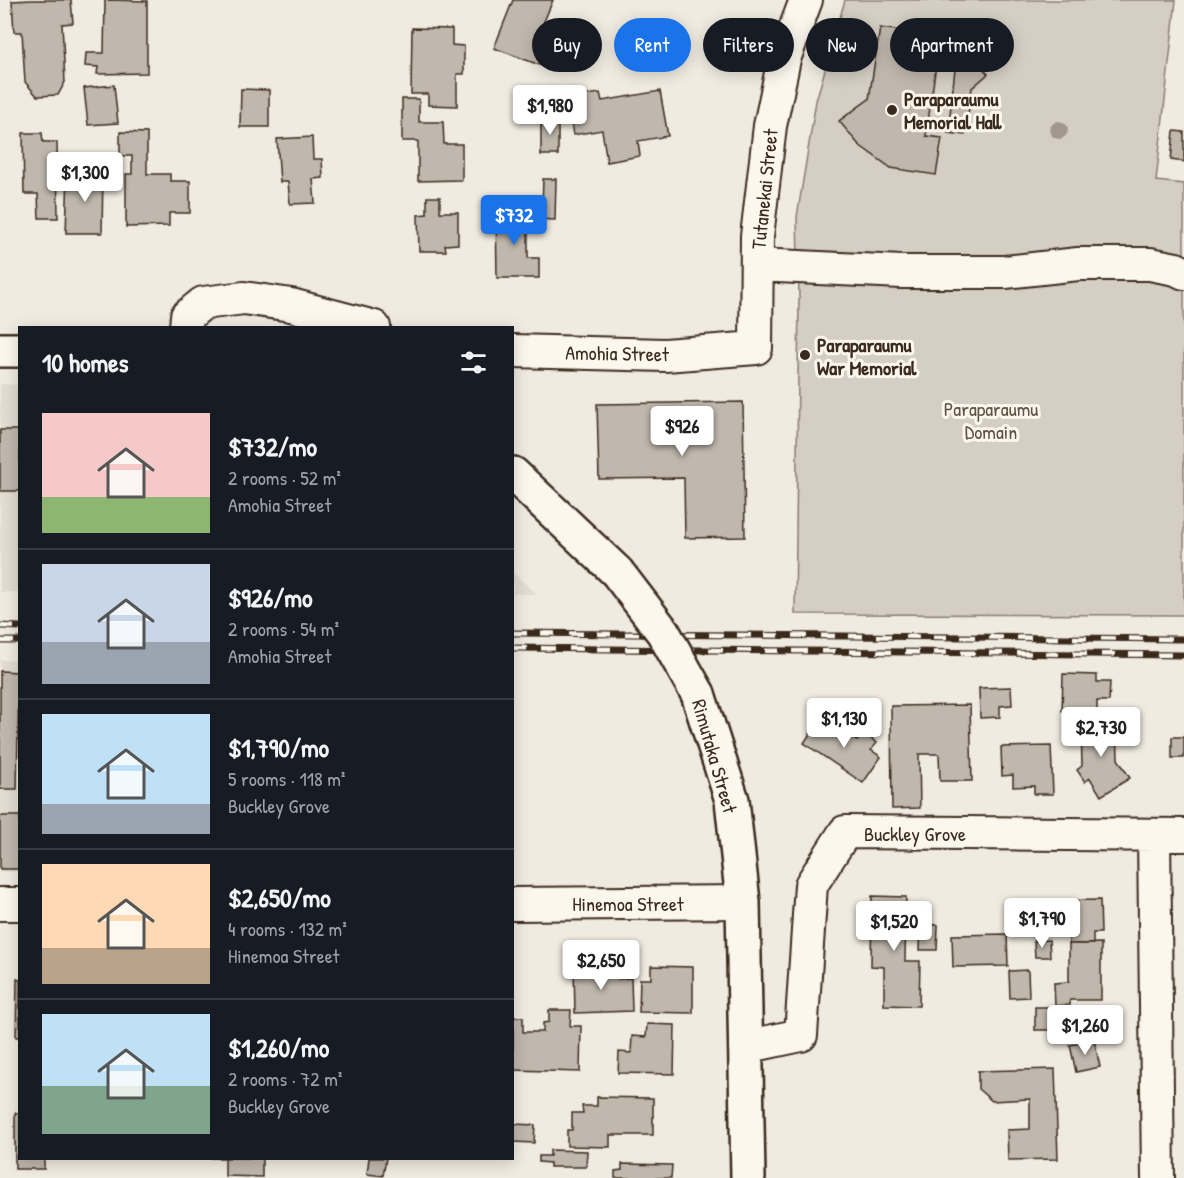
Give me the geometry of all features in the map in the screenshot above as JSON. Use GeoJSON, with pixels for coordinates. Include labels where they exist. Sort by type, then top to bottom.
{"type":"FeatureCollection","features":[{"type":"Feature","properties":{"kind":"main road"},"geometry":{"type":"LineString","coordinates":[[0,350],[18,350]]}},
{"type":"Feature","properties":{"kind":"main road","name":"Rimutaka Street"},"geometry":{"type":"LineString","coordinates":[[514,475],[617,572],[663,632],[698,694],[732,800],[743,903],[748,1178]]}},
{"type":"Feature","properties":{"kind":"street","name":"Tutanekai Street"},"geometry":{"type":"LineString","coordinates":[[721,350],[756,348],[757,236],[770,126],[784,59],[806,0]]}},
{"type":"Feature","properties":{"kind":"street"},"geometry":{"type":"LineString","coordinates":[[757,265],[902,272],[989,272],[1078,264],[1150,264],[1176,269],[1184,273]]}},
{"type":"Feature","properties":{"kind":"street"},"geometry":{"type":"LineString","coordinates":[[186,326],[187,316],[203,303],[243,298],[291,305],[370,326]]}},
{"type":"Feature","properties":{"kind":"street","name":"Amohia Street"},"geometry":{"type":"LineString","coordinates":[[514,351],[665,355],[721,350]]}},
{"type":"Feature","properties":{"kind":"street","name":"Buckley Grove"},"geometry":{"type":"LineString","coordinates":[[745,1047],[801,1035],[811,885],[845,832],[1169,835]]}},
{"type":"Feature","properties":{"kind":"street"},"geometry":{"type":"LineString","coordinates":[[1158,1178],[1169,835]]}},
{"type":"Feature","properties":{"kind":"street","name":"Hinemoa Street"},"geometry":{"type":"LineString","coordinates":[[514,904],[743,903]]}},
{"type":"Feature","properties":{"kind":"street"},"geometry":{"type":"LineString","coordinates":[[0,904],[18,904]]}},
{"type":"Feature","properties":{"kind":"street"},"geometry":{"type":"LineString","coordinates":[[1165,1178],[1181,1178]]}},
{"type":"Feature","properties":{"kind":"shaded area"},"geometry":{"type":"Polygon","coordinates":[[[0,384],[18,385],[18,592],[0,592],[0,384]]]}},
{"type":"Feature","properties":{"kind":"shaded area"},"geometry":{"type":"Polygon","coordinates":[[[514,574],[537,594],[514,594],[514,574]]]}},
{"type":"Feature","properties":{"kind":"shaded area"},"geometry":{"type":"Polygon","coordinates":[[[0,660],[18,660],[18,872],[0,872],[0,660]]]}},
{"type":"Feature","properties":{"kind":"green space","name":"Paraparaumu Domain"},"geometry":{"type":"Polygon","coordinates":[[[845,0],[1176,0],[1156,181],[1184,184],[1184,615],[795,614],[799,298],[797,217],[816,101],[824,72],[878,72],[878,18],[840,18],[845,0]]]}},
{"type":"Feature","properties":{"kind":"building"},"geometry":{"type":"Polygon","coordinates":[[[71,0],[73,23],[62,24],[65,82],[58,95],[37,96],[25,82],[22,32],[14,32],[12,1],[71,0]]]}},
{"type":"Feature","properties":{"kind":"building"},"geometry":{"type":"Polygon","coordinates":[[[105,0],[147,1],[147,73],[97,74],[98,67],[85,66],[86,53],[104,53],[105,0]]]}},
{"type":"Feature","properties":{"kind":"building"},"geometry":{"type":"Polygon","coordinates":[[[513,0],[553,0],[545,18],[532,18],[532,62],[494,48],[513,0]]]}},
{"type":"Feature","properties":{"kind":"building"},"geometry":{"type":"Polygon","coordinates":[[[412,28],[452,29],[452,45],[464,46],[464,74],[457,74],[457,106],[428,105],[428,94],[411,94],[412,28]]]}},
{"type":"Feature","properties":{"kind":"building","name":"Paraparaumu Memorial Hall"},"geometry":{"type":"Polygon","coordinates":[[[880,28],[890,29],[890,72],[935,72],[926,136],[942,138],[936,175],[891,168],[859,145],[839,121],[869,99],[873,72],[878,72],[880,28]]]}},
{"type":"Feature","properties":{"kind":"building"},"geometry":{"type":"Polygon","coordinates":[[[955,72],[986,72],[988,74],[972,88],[965,135],[948,133],[955,72]]]}},
{"type":"Feature","properties":{"kind":"building"},"geometry":{"type":"Polygon","coordinates":[[[114,85],[118,123],[88,125],[84,88],[114,85]]]}},
{"type":"Feature","properties":{"kind":"building"},"geometry":{"type":"Polygon","coordinates":[[[241,89],[269,90],[269,127],[240,127],[241,89]]]}},
{"type":"Feature","properties":{"kind":"building"},"geometry":{"type":"Polygon","coordinates":[[[660,91],[668,136],[638,141],[640,156],[607,162],[602,130],[573,135],[567,98],[600,93],[602,101],[660,91]]]}},
{"type":"Feature","properties":{"kind":"building"},"geometry":{"type":"Polygon","coordinates":[[[402,99],[419,99],[419,122],[443,122],[444,144],[462,144],[462,180],[418,181],[418,141],[402,141],[402,99]]]}},
{"type":"Feature","properties":{"kind":"building"},"geometry":{"type":"Polygon","coordinates":[[[541,116],[558,116],[558,155],[541,155],[541,116]]]}},
{"type":"Feature","properties":{"kind":"building"},"geometry":{"type":"Polygon","coordinates":[[[1174,131],[1184,132],[1184,162],[1171,160],[1174,131]]]}},
{"type":"Feature","properties":{"kind":"building"},"geometry":{"type":"Polygon","coordinates":[[[120,132],[147,133],[147,174],[170,174],[170,181],[190,181],[190,213],[169,213],[169,226],[126,227],[126,174],[132,174],[132,156],[120,156],[120,132]]]}},
{"type":"Feature","properties":{"kind":"building"},"geometry":{"type":"Polygon","coordinates":[[[23,133],[42,133],[43,142],[57,142],[58,218],[39,218],[38,194],[24,194],[23,133]]]}},
{"type":"Feature","properties":{"kind":"building"},"geometry":{"type":"Polygon","coordinates":[[[312,137],[313,159],[322,159],[323,178],[313,179],[315,203],[290,204],[288,182],[280,182],[277,139],[312,137]]]}},
{"type":"Feature","properties":{"kind":"building"},"geometry":{"type":"Polygon","coordinates":[[[68,172],[103,173],[102,233],[66,233],[68,172]]]}},
{"type":"Feature","properties":{"kind":"building"},"geometry":{"type":"Polygon","coordinates":[[[543,179],[556,179],[555,220],[535,219],[535,207],[542,207],[543,179]]]}},
{"type":"Feature","properties":{"kind":"building"},"geometry":{"type":"Polygon","coordinates":[[[427,197],[440,197],[440,212],[458,212],[458,244],[445,245],[446,251],[419,251],[418,215],[427,214],[427,197]]]}},
{"type":"Feature","properties":{"kind":"building"},"geometry":{"type":"Polygon","coordinates":[[[496,209],[528,209],[528,258],[539,258],[539,278],[497,278],[496,209]]]}},
{"type":"Feature","properties":{"kind":"building"},"geometry":{"type":"Polygon","coordinates":[[[743,402],[745,537],[685,538],[684,478],[599,479],[597,404],[743,402]]]}},
{"type":"Feature","properties":{"kind":"building"},"geometry":{"type":"Polygon","coordinates":[[[0,430],[18,430],[18,491],[0,491],[0,430]]]}},
{"type":"Feature","properties":{"kind":"building"},"geometry":{"type":"Polygon","coordinates":[[[0,671],[18,672],[17,789],[0,789],[0,671]]]}},
{"type":"Feature","properties":{"kind":"building"},"geometry":{"type":"Polygon","coordinates":[[[1063,674],[1097,675],[1097,682],[1110,682],[1109,701],[1097,701],[1097,712],[1062,711],[1063,674]]]}},
{"type":"Feature","properties":{"kind":"building"},"geometry":{"type":"Polygon","coordinates":[[[1011,687],[1012,705],[1000,706],[1000,717],[980,718],[979,688],[1011,687]]]}},
{"type":"Feature","properties":{"kind":"building"},"geometry":{"type":"Polygon","coordinates":[[[970,705],[972,781],[940,781],[939,754],[919,754],[920,808],[892,809],[891,706],[970,705]]]}},
{"type":"Feature","properties":{"kind":"building"},"geometry":{"type":"Polygon","coordinates":[[[821,717],[857,741],[863,733],[877,743],[871,750],[881,757],[863,783],[804,743],[821,717]]]}},
{"type":"Feature","properties":{"kind":"building"},"geometry":{"type":"Polygon","coordinates":[[[1081,725],[1117,725],[1118,759],[1130,778],[1101,796],[1090,778],[1085,782],[1077,770],[1082,766],[1081,725]]]}},
{"type":"Feature","properties":{"kind":"building"},"geometry":{"type":"Polygon","coordinates":[[[1172,737],[1184,737],[1184,758],[1172,758],[1172,737]]]}},
{"type":"Feature","properties":{"kind":"building"},"geometry":{"type":"Polygon","coordinates":[[[1051,746],[1053,794],[1034,794],[1034,786],[1013,787],[1013,775],[1002,776],[1001,747],[1051,746]]]}},
{"type":"Feature","properties":{"kind":"building"},"geometry":{"type":"Polygon","coordinates":[[[0,816],[18,816],[18,869],[0,869],[0,816]]]}},
{"type":"Feature","properties":{"kind":"building"},"geometry":{"type":"Polygon","coordinates":[[[872,896],[906,897],[905,961],[920,961],[919,1006],[884,1005],[884,967],[871,966],[872,896]]]}},
{"type":"Feature","properties":{"kind":"building"},"geometry":{"type":"Polygon","coordinates":[[[1100,900],[1101,933],[1093,933],[1093,944],[1069,944],[1069,933],[1042,933],[1042,901],[1100,900]]]}},
{"type":"Feature","properties":{"kind":"building"},"geometry":{"type":"Polygon","coordinates":[[[921,924],[938,925],[937,950],[920,950],[921,924]]]}},
{"type":"Feature","properties":{"kind":"building"},"geometry":{"type":"Polygon","coordinates":[[[1007,934],[1008,966],[953,967],[952,935],[1007,934]]]}},
{"type":"Feature","properties":{"kind":"building"},"geometry":{"type":"Polygon","coordinates":[[[1049,940],[1050,957],[1035,957],[1034,941],[1049,940]]]}},
{"type":"Feature","properties":{"kind":"building"},"geometry":{"type":"Polygon","coordinates":[[[1101,943],[1101,1000],[1070,1000],[1070,1005],[1055,1006],[1054,983],[1069,982],[1069,944],[1101,943]]]}},
{"type":"Feature","properties":{"kind":"building"},"geometry":{"type":"Polygon","coordinates":[[[651,966],[693,967],[693,1013],[639,1012],[640,979],[651,979],[651,966]]]}},
{"type":"Feature","properties":{"kind":"building"},"geometry":{"type":"Polygon","coordinates":[[[618,967],[618,979],[631,978],[632,1011],[575,1013],[574,968],[618,967]]]}},
{"type":"Feature","properties":{"kind":"building"},"geometry":{"type":"Polygon","coordinates":[[[1028,970],[1029,997],[1010,998],[1009,971],[1028,970]]]}},
{"type":"Feature","properties":{"kind":"building"},"geometry":{"type":"Polygon","coordinates":[[[17,979],[18,1037],[16,1037],[17,979]]]}},
{"type":"Feature","properties":{"kind":"building"},"geometry":{"type":"Polygon","coordinates":[[[1035,1007],[1057,1007],[1057,1030],[1035,1030],[1035,1007]]]}},
{"type":"Feature","properties":{"kind":"building"},"geometry":{"type":"Polygon","coordinates":[[[549,1010],[571,1010],[570,1026],[581,1026],[580,1072],[514,1070],[514,1017],[523,1017],[523,1032],[543,1032],[543,1023],[549,1022],[549,1010]]]}},
{"type":"Feature","properties":{"kind":"building"},"geometry":{"type":"Polygon","coordinates":[[[647,1024],[675,1025],[674,1074],[618,1073],[619,1052],[631,1053],[632,1036],[646,1037],[647,1024]]]}},
{"type":"Feature","properties":{"kind":"building"},"geometry":{"type":"Polygon","coordinates":[[[1094,1040],[1100,1067],[1076,1072],[1070,1045],[1094,1040]]]}},
{"type":"Feature","properties":{"kind":"building"},"geometry":{"type":"Polygon","coordinates":[[[1055,1069],[1058,1159],[1008,1160],[1007,1130],[1030,1129],[1030,1099],[992,1101],[978,1089],[978,1071],[1055,1069]]]}},
{"type":"Feature","properties":{"kind":"building"},"geometry":{"type":"Polygon","coordinates":[[[597,1097],[653,1098],[653,1135],[610,1135],[610,1147],[567,1146],[567,1130],[572,1130],[572,1113],[583,1113],[582,1106],[597,1106],[597,1097]]]}},
{"type":"Feature","properties":{"kind":"building"},"geometry":{"type":"Polygon","coordinates":[[[15,1113],[18,1113],[18,1160],[44,1160],[44,1169],[15,1169],[15,1113]]]}},
{"type":"Feature","properties":{"kind":"building"},"geometry":{"type":"Polygon","coordinates":[[[514,1124],[535,1125],[534,1143],[514,1142],[514,1124]]]}},
{"type":"Feature","properties":{"kind":"building"},"geometry":{"type":"Polygon","coordinates":[[[550,1150],[587,1151],[586,1167],[550,1167],[550,1163],[539,1162],[539,1156],[550,1156],[550,1150]]]}},
{"type":"Feature","properties":{"kind":"building"},"geometry":{"type":"Polygon","coordinates":[[[225,1160],[262,1160],[262,1177],[225,1176],[225,1160]]]}},
{"type":"Feature","properties":{"kind":"building"},"geometry":{"type":"Polygon","coordinates":[[[369,1160],[386,1160],[383,1176],[367,1174],[369,1160]]]}},
{"type":"Feature","properties":{"kind":"building"},"geometry":{"type":"Polygon","coordinates":[[[622,1164],[672,1165],[671,1178],[615,1178],[615,1171],[622,1170],[622,1164]]]}},
{"type":"Feature","properties":{"kind":"railway"},"geometry":{"type":"LineString","coordinates":[[0,626],[18,627]]}},
{"type":"Feature","properties":{"kind":"railway"},"geometry":{"type":"LineString","coordinates":[[514,633],[1184,639]]}},
{"type":"Feature","properties":{"kind":"railway"},"geometry":{"type":"LineString","coordinates":[[0,641],[18,641]]}},
{"type":"Feature","properties":{"kind":"railway"},"geometry":{"type":"LineString","coordinates":[[514,648],[1184,655]]}},
{"type":"Feature","properties":{"kind":"place","name":"Paraparaumu Memorial Hall"},"geometry":{"type":"Point","coordinates":[892,110]}},
{"type":"Feature","properties":{"kind":"place","name":"Paraparaumu War Memorial"},"geometry":{"type":"Point","coordinates":[805,355]}}]}
